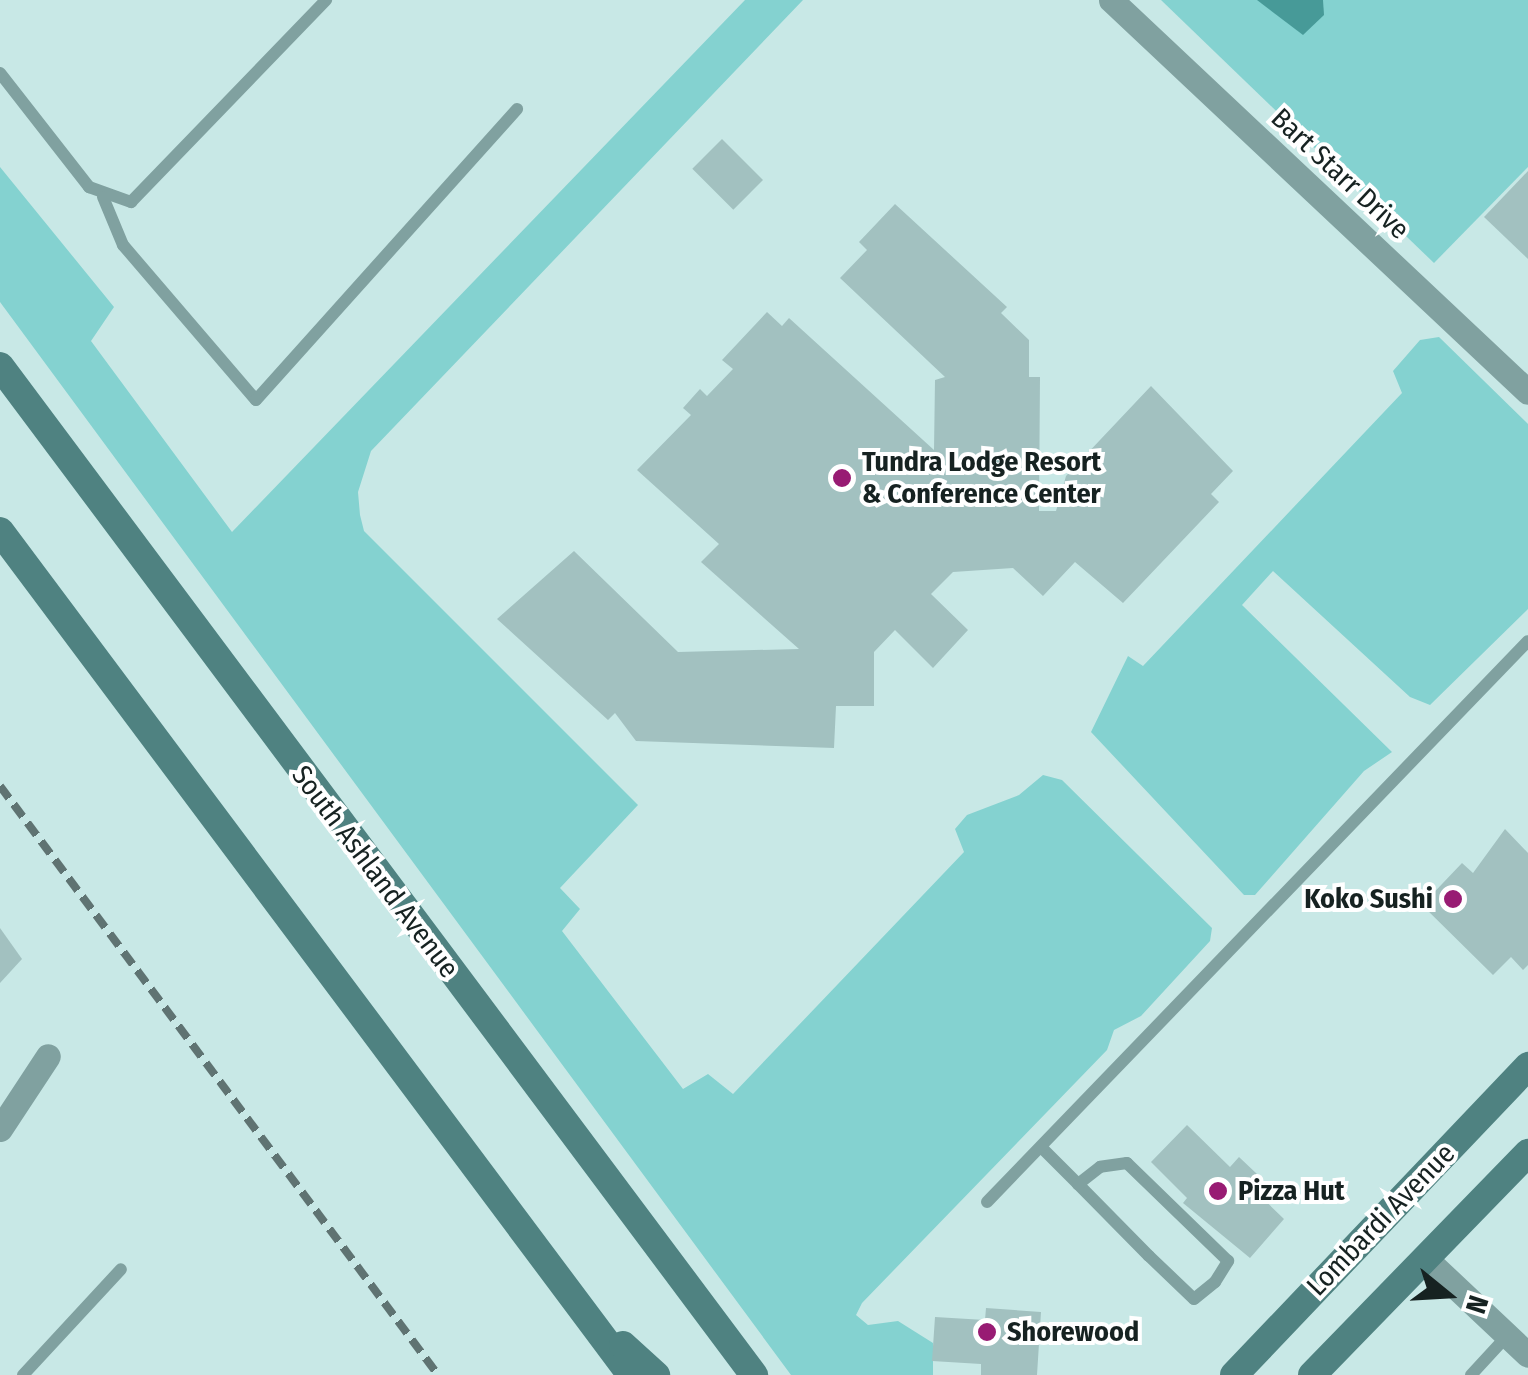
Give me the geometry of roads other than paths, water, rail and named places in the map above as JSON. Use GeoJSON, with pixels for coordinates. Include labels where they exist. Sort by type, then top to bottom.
{"type":"FeatureCollection","features":[{"type":"Feature","properties":{"kind":"main road","name":"South Ashland Avenue"},"geometry":{"type":"LineString","coordinates":[[0,366],[754,1375]]}},
{"type":"Feature","properties":{"kind":"main road"},"geometry":{"type":"LineString","coordinates":[[0,530],[631,1375]]}},
{"type":"Feature","properties":{"kind":"main road","name":"Lombardi Avenue"},"geometry":{"type":"LineString","coordinates":[[1234,1375],[1528,1066]]}},
{"type":"Feature","properties":{"kind":"main road","name":"Lombardi Avenue"},"geometry":{"type":"LineString","coordinates":[[1312,1375],[1528,1153]]}},
{"type":"Feature","properties":{"kind":"main road"},"geometry":{"type":"LineString","coordinates":[[577,1303],[656,1375]]}},
{"type":"Feature","properties":{"kind":"street","name":"Bart Starr Drive"},"geometry":{"type":"LineString","coordinates":[[1111,0],[1524,381]]}},
{"type":"Feature","properties":{"kind":"street"},"geometry":{"type":"LineString","coordinates":[[0,1129],[48,1056]]}},
{"type":"Feature","properties":{"kind":"street"},"geometry":{"type":"LineString","coordinates":[[1425,1258],[1528,1355]]}},
{"type":"Feature","properties":{"kind":"lane"},"geometry":{"type":"LineString","coordinates":[[103,197],[142,196],[326,0]]}},
{"type":"Feature","properties":{"kind":"lane"},"geometry":{"type":"LineString","coordinates":[[0,72],[103,197],[123,245],[256,400],[516,109]]}},
{"type":"Feature","properties":{"kind":"lane"},"geometry":{"type":"LineString","coordinates":[[987,1202],[1528,642]]}},
{"type":"Feature","properties":{"kind":"lane"},"geometry":{"type":"LineString","coordinates":[[1041,1146],[1078,1184],[1194,1300],[1215,1282],[1228,1261],[1127,1163],[1100,1167],[1078,1184]]}},
{"type":"Feature","properties":{"kind":"lane"},"geometry":{"type":"LineString","coordinates":[[23,1375],[121,1269]]}},
{"type":"Feature","properties":{"kind":"lane"},"geometry":{"type":"LineString","coordinates":[[1471,1375],[1508,1336]]}},
{"type":"Feature","properties":{"kind":"railway"},"geometry":{"type":"LineString","coordinates":[[0,786],[438,1375]]}},
{"type":"Feature","properties":{"kind":"place","name":"Tundra Lodge Resort & Conference Center"},"geometry":{"type":"Point","coordinates":[842,478]}},
{"type":"Feature","properties":{"kind":"place","name":"Koko Sushi"},"geometry":{"type":"Point","coordinates":[1453,899]}},
{"type":"Feature","properties":{"kind":"place","name":"Pizza Hut"},"geometry":{"type":"Point","coordinates":[1218,1191]}},
{"type":"Feature","properties":{"kind":"place","name":"Shorewood"},"geometry":{"type":"Point","coordinates":[987,1332]}}]}
